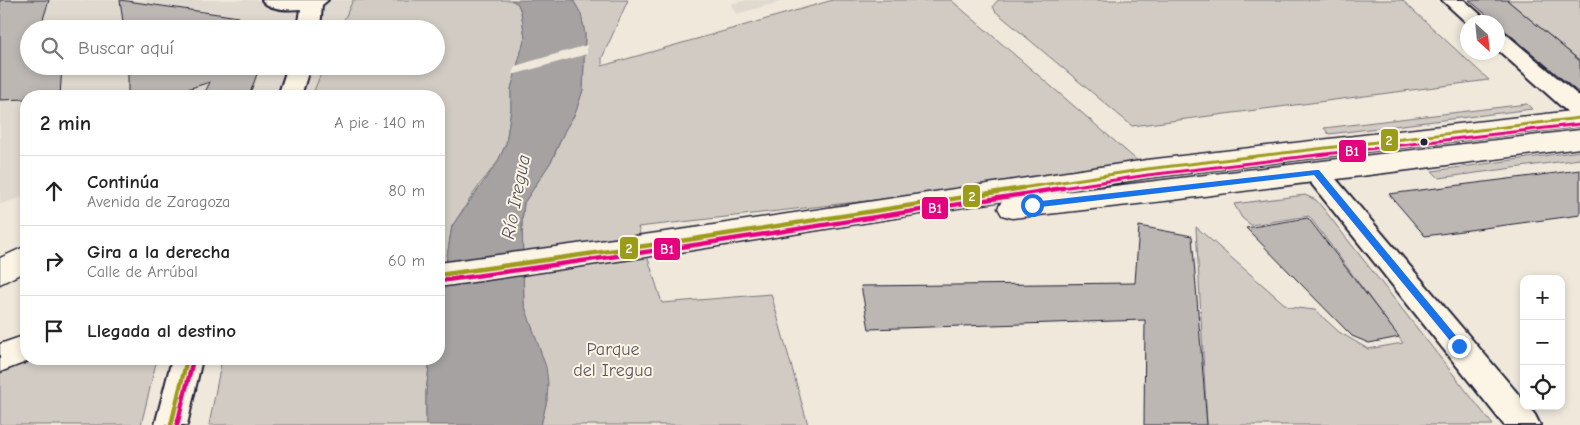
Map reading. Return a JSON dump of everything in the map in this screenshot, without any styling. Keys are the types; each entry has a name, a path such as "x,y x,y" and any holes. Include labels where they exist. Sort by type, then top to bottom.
{"main road":[{"path":"445,274 687,240 1147,169 1580,118"},
{"path":"687,240 772,237 1580,139"},
{"path":"0,272 20,260"},
{"path":"0,337 20,334"},
{"path":"0,358 20,350"}],"street":[{"path":"272,0 286,4 315,1 311,20"},
{"path":"1452,0 1470,15"},
{"path":"1505,45 1580,110"},
{"path":"292,90 296,75"},
{"path":"1316,172 1524,425"},
{"path":"171,425 186,365"}],"shaded area":[{"path":"0,0 362,0 353,20 20,20 20,75 323,75 315,90 20,90 20,198 0,204"},
{"path":"747,0 787,0 736,14 731,4"}],"green space":[{"path":"353,0 511,0 518,4 525,37 511,89 511,109 506,144 497,163 480,184 452,226 445,269 445,90 314,90 320,75 445,75 445,20 344,20"},
{"name":"Parque del Iregua","path":"573,0 628,0 602,58 602,66 833,0 951,0 1147,169 638,227 662,303 771,294 808,425 541,425 547,400 534,335 524,304 522,222 524,203 552,160 565,130 575,114 583,90 585,34 581,14"},
{"path":"998,0 1402,0 1460,53 1460,60 1467,60 1489,80 1132,126 995,11 993,6"},
{"path":"1507,0 1580,0 1580,59 1578,59"},
{"path":"1527,104 1532,109 1329,134 1324,128"},
{"path":"1580,151 1580,159 1439,178 1432,171"},
{"path":"1305,195 1316,200 1322,207 1493,425 1207,425 1196,227 1288,307 1315,310 1339,332 1368,349 1403,343 1309,216 1251,225 1242,218 1234,204"},
{"path":"20,363 20,365 156,365 141,425 0,425 0,368"},
{"path":"221,365 429,365 426,392 426,425 209,425"}],"water":[{"name":"Río Iregua","path":"511,0 573,0 581,14 585,34 583,90 575,114 565,130 552,160 524,203 522,222 524,304 546,367 548,383 547,400 541,425 426,425 426,392 429,365 445,365 445,269 452,226 497,163 506,144 511,109 511,89 525,37 518,4"}],"pier":[{"path":"587,45 587,54 512,75 515,66"}],"building":[{"path":"0,0 49,0 43,20 20,20 20,75 61,75 60,90 20,90 20,99 0,100"},
{"path":"120,0 239,17 239,20 123,20"},
{"path":"1469,0 1507,0 1580,61 1580,94 1505,30 1505,15 1487,15"},
{"path":"128,75 257,75 251,90 206,90 210,82 184,90 128,90"},
{"path":"1580,170 1580,215 1425,236 1389,194"},
{"path":"1308,218 1399,337 1369,343 1352,336 1246,228"},
{"path":"1139,226 1192,236 1207,425 1144,425 1145,320 869,329 861,286 1135,283"}],"transit line":[{"name":"2","path":"445,274 687,240 1147,169 1580,118"},
{"name":"B1","path":"445,280 688,246 1148,175 1580,124"},
{"name":"2","path":"171,425 186,365"},
{"name":"B1","path":"177,425 192,365"}],"route":[{"path":"1032,205 1316,172 1459,346"}]}
